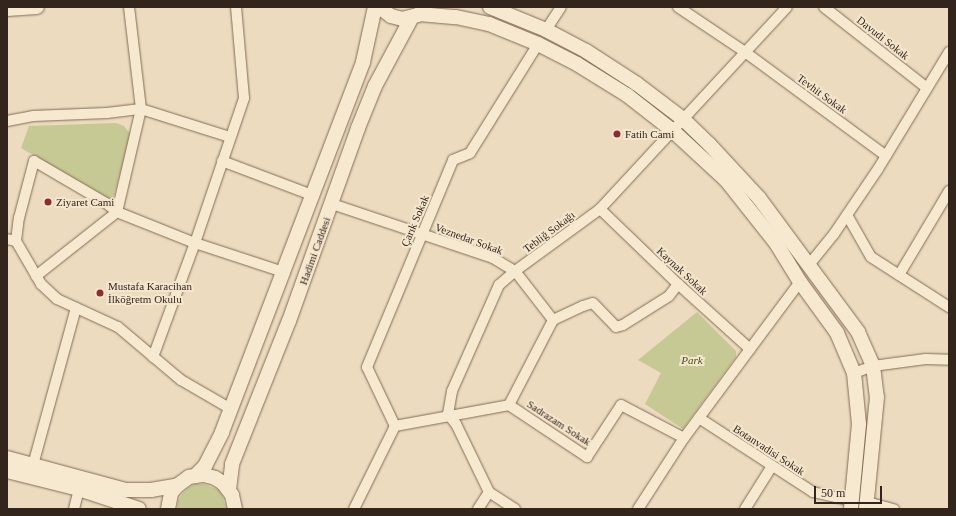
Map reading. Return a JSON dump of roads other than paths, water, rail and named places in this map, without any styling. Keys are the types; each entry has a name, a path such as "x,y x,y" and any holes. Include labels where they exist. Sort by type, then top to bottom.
{"main road":[{"path":"7,9 37,7"},
{"name":"Hadimi Caddesi","path":"196,475 205,466 222,432 231,409 362,62 372,27 375,7"},
{"path":"379,7 391,16 402,19 419,13 489,24 538,44 577,64 627,95 672,131 726,180 776,244 800,282 837,333 854,373 859,424 852,505"},
{"path":"490,7 546,30 586,51 637,84 683,119 709,144 759,198 858,332 873,366 877,397 866,505"},
{"name":"Hadimi Caddesi","path":"234,502 232,464 289,321 375,86 419,13"},
{"path":"7,458 126,490 151,490 178,485"},
{"path":"7,470 79,490 139,509"},
{"path":"168,509 172,493 178,485 183,480 196,475 215,478 234,502"}],"street":[{"path":"36,276 117,212 141,109 129,7"},
{"path":"153,357 195,243 244,98 236,7"},
{"path":"546,30 561,7"},
{"name":"Tevhit Sokak","path":"678,7 744,52 886,156"},
{"name":"Tebliğ Sokağı","path":"448,414 452,390 500,285 515,271 542,253 600,209 786,7"},
{"name":"Davudi Sokak","path":"824,7 928,88"},
{"name":"Çarık Sokak","path":"395,426 367,368 453,160 470,154 538,44"},
{"path":"808,266 847,215 886,156 928,88 945,66 949,52"},
{"path":"7,121 33,116 107,113 141,109 230,137"},
{"path":"231,409 181,380 118,327 57,299 41,284 12,240 34,161 106,203 117,212 195,243 283,272"},
{"path":"222,161 312,195"},
{"path":"899,275 949,191"},
{"name":"Veznedar Sokak","path":"332,204 492,258 515,271 553,320"},
{"name":"Kaynak Sokak","path":"600,209 678,284 750,349"},
{"path":"847,215 871,257 949,307"},
{"path":"638,509 684,438 800,282"},
{"path":"354,509 395,426 448,414 509,404 553,320 593,303 616,327 623,325 669,296 678,284"},
{"path":"33,465 76,308"},
{"path":"854,373 873,366 926,359 949,360"},
{"name":"Sadrazam Sokak","path":"509,404 587,457 621,405 684,438"},
{"path":"448,414 456,424 489,492 515,509"},
{"name":"Botanvadisi Sokak","path":"699,418 813,492 852,505"},
{"path":"745,509 772,466"},
{"path":"74,509 79,490"},
{"path":"478,509 489,492"},
{"path":"866,505 894,509"}],"place":[{"name":"Fatih Cami","path":"617,134"},
{"name":"Ziyaret Cami","path":"48,202"},
{"name":"Mustafa Karacihan İlköğretm Okulu","path":"100,293"}],"park label":[{"name":"Park","path":"692,360"}]}
